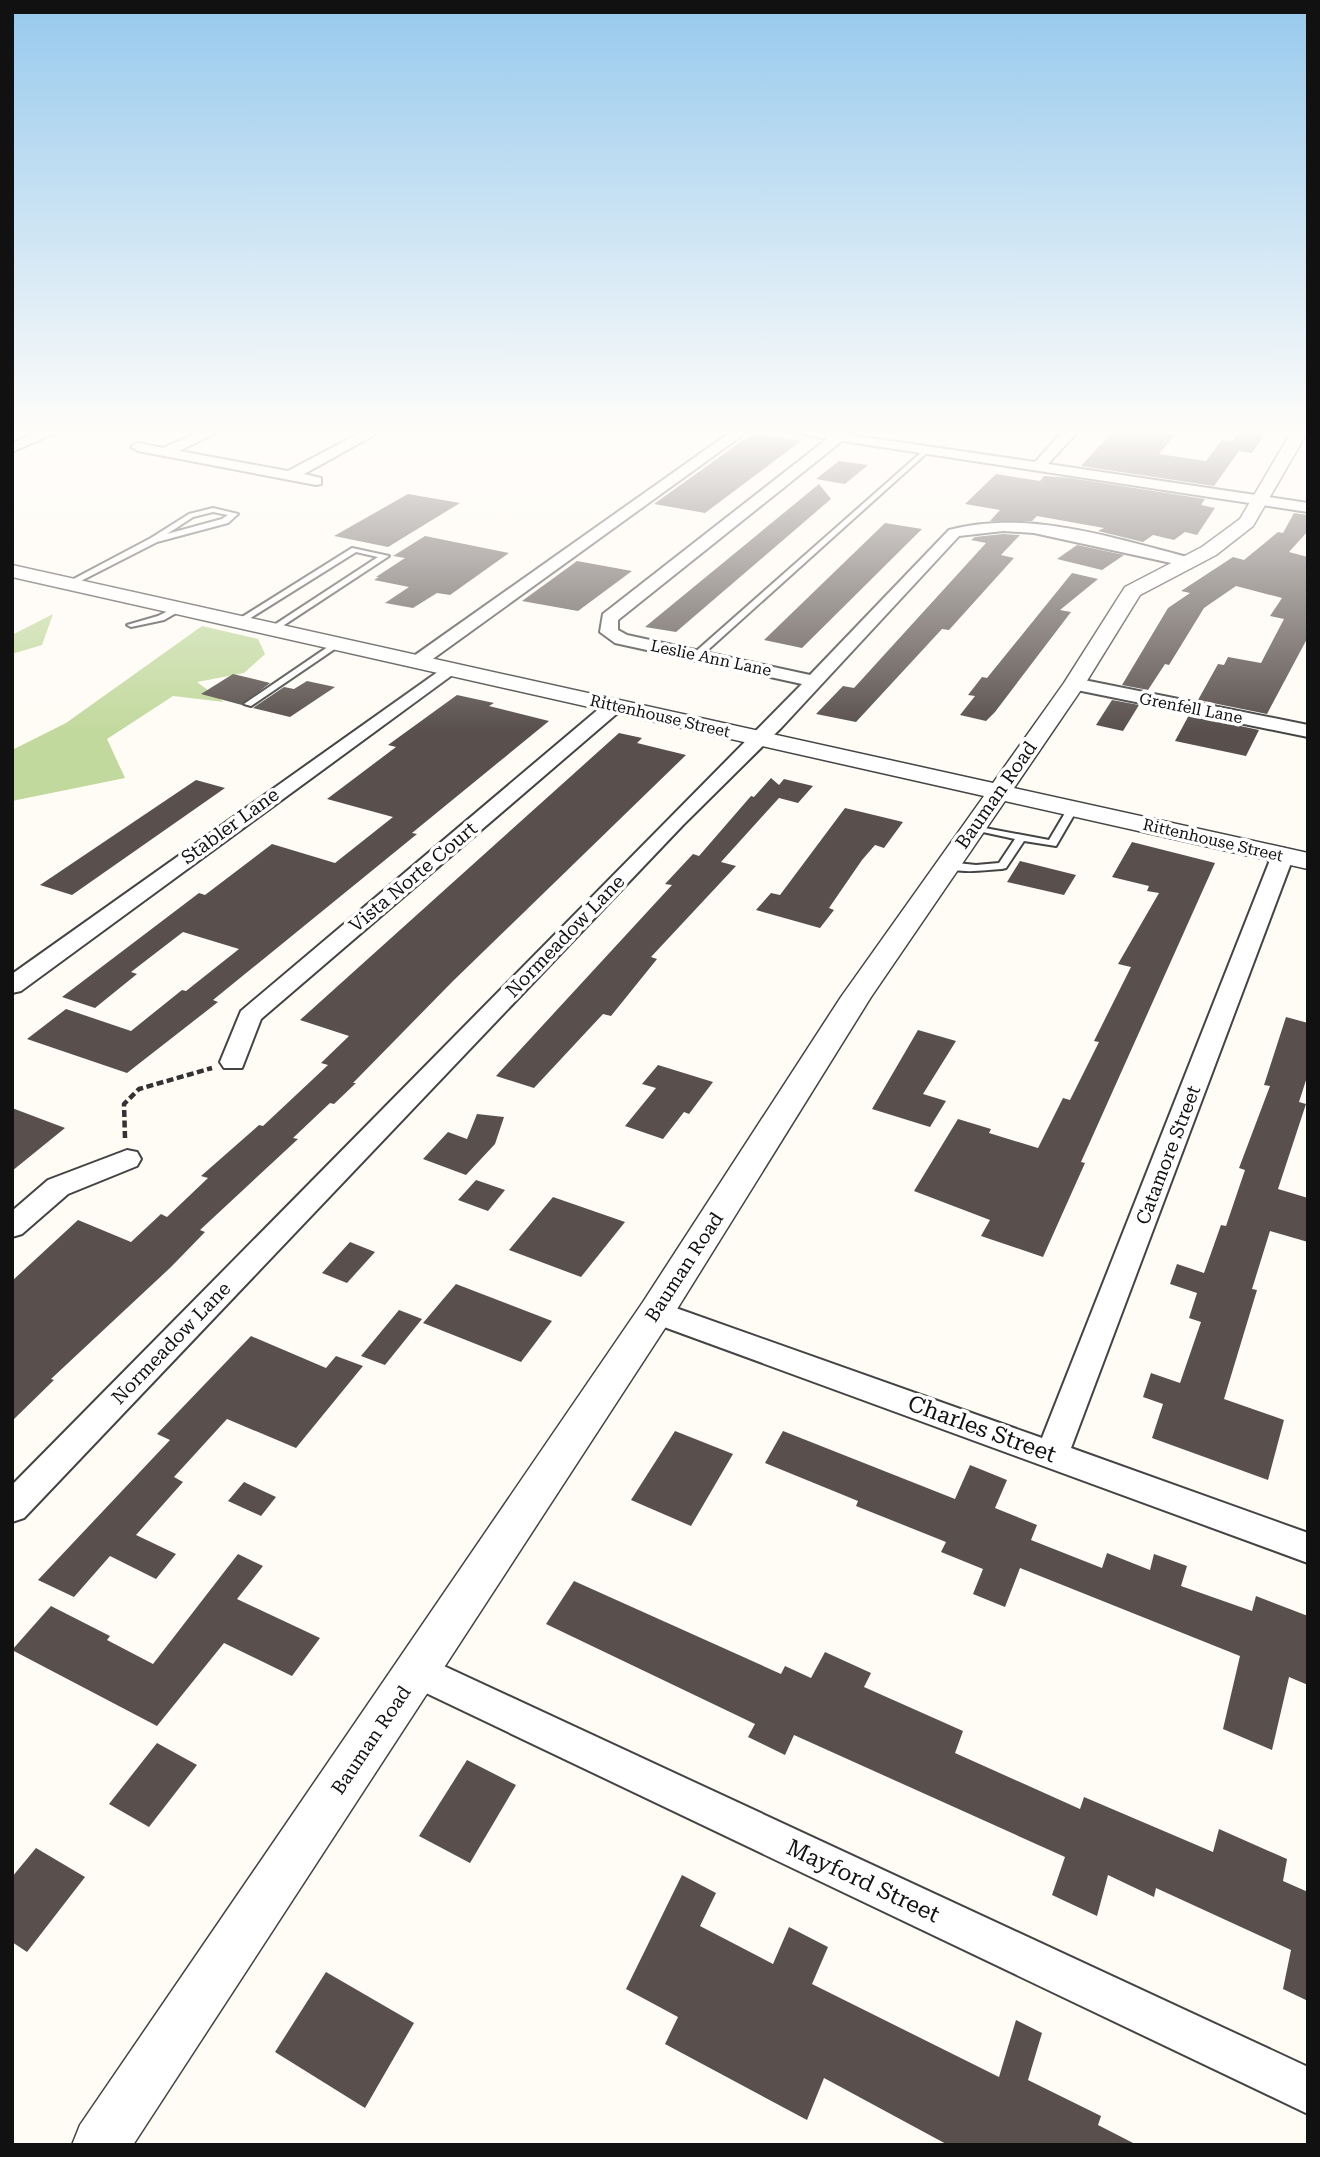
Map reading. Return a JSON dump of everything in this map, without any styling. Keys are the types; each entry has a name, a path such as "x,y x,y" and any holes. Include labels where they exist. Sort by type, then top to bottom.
{"street":[{"path":"416,662 602,530"},
{"name":"Leslie Ann Lane","path":"721,530 609,618 609,632 621,639 814,681"},
{"name":"Normeadow Lane","path":"12,1508 814,681 954,533 961,530"},
{"name":"Normeadow Lane","path":"1032,530 1100,541 1185,561"},
{"name":"Bauman Road","path":"100,2145 656,1312 848,1009 1074,684 1132,591 1230,537 1238,530"},
{"name":"Rittenhouse Street","path":"13,572 1295,858"},
{"name":"Stabler Lane","path":"12,986 449,669"},
{"name":"Grenfell Lane","path":"1074,684 1308,731"},
{"name":"Vista Norte Court","path":"233,1062 250,1016 614,706"},
{"name":"Catamore Street","path":"1052,1454 1295,858"},
{"path":"12,1227 58,1187 127,1159"},
{"name":"Charles Street","path":"656,1312 1308,1548"},
{"name":"Mayford Street","path":"418,1671 1308,2091"}],"lane":[{"path":"68,584 171,530"},
{"path":"154,540 193,530"},
{"path":"697,656 838,530"},
{"path":"238,622 355,550 385,556 272,629"},
{"path":"131,625 161,618 179,608"},
{"path":"248,704 338,644"},
{"path":"973,827 1052,844 1073,808"},
{"path":"947,865 976,868 1002,866 1021,838"}],"path":[{"path":"127,1159 124,1104 139,1089 233,1062"}],"green space":[{"path":"53,614 42,645 12,654 12,635"},
{"path":"202,626 258,639 265,654 244,673 197,682 224,702 173,696 107,739 125,778 12,801 12,750 66,723"}],"building":[{"path":"345,530 416,530 388,547 334,536"},
{"path":"763,530 795,530 676,632 645,627"},
{"path":"878,530 921,530 802,648 764,640"},
{"path":"1201,530 1197,535 1185,532 1174,540 1153,535 1143,542 1098,531"},
{"path":"1285,530 1308,530 1289,552 1308,557 1308,637 1267,714 1198,700 1218,664 1224,665 1228,657 1261,663 1284,619 1270,616 1282,598 1236,586 1204,608 1169,665 1165,664 1148,690 1122,685 1168,608 1190,593 1181,591 1233,557 1244,560 1278,532 1283,533"},
{"path":"1020,535 1001,555 1014,558 949,630 942,629 856,722 816,714 843,686 854,688 986,543 971,540 975,537"},
{"path":"425,536 509,553 450,595 437,593 413,608 385,603 409,587 374,580 405,558 393,556"},
{"path":"1077,545 1124,555 1102,570 1057,559"},
{"path":"577,561 632,571 578,611 522,601"},
{"path":"1072,573 1098,579 1060,610 1071,612 986,721 960,715 975,696 968,695 982,677 987,678"},
{"path":"233,674 270,683 242,705 201,694"},
{"path":"307,681 335,687 290,717 253,708 284,687 294,689"},
{"path":"457,695 494,703 489,706 549,721 412,833 417,834 213,1000 218,1002 127,1073 27,1039 66,1009 131,1031 239,949 183,932 131,972 137,974 95,1008 62,997 199,893 205,895 272,844 335,863 393,817 327,799 396,747 388,745"},
{"path":"1112,700 1139,705 1123,731 1096,725"},
{"path":"1189,715 1259,730 1246,756 1175,741"},
{"path":"619,733 642,738 637,743 686,755 453,981 353,1083 356,1083 293,1138 298,1139 200,1230 205,1232 51,1379 54,1380 12,1421 12,1281 78,1220 131,1242 161,1214 167,1217 208,1178 201,1176 259,1125 263,1126 328,1065 321,1063 349,1036 300,1020"},
{"path":"771,778 779,785 784,779 813,786 798,803 779,798 721,862 736,866 651,957 657,959 611,1016 603,1014 534,1088 496,1076 672,885 665,884 693,854 699,856 751,796 754,797"},
{"path":"196,780 225,788 72,895 40,885"},
{"path":"845,808 903,822 884,848 875,845 862,860 829,908 834,910 820,928 756,910 771,893 780,895"},
{"path":"1132,842 1215,863 1081,1162 1085,1163 1043,1257 981,1236 990,1220 914,1191 958,1119 991,1129 989,1133 1038,1148 1063,1098 1070,1100 1099,1042 1094,1041 1131,967 1118,964 1159,893 1147,891 1149,886 1112,877"},
{"path":"1020,861 1076,875 1064,895 1007,882"},
{"path":"1286,1017 1308,1023 1308,1074 1299,1102 1306,1104 1278,1189 1308,1198 1308,1242 1270,1231 1252,1289 1257,1290 1224,1399 1284,1420 1268,1480 1152,1438 1163,1404 1143,1397 1151,1373 1180,1383 1201,1322 1189,1318 1197,1293 1170,1284 1177,1264 1204,1273 1221,1225 1226,1226 1245,1170 1239,1168 1270,1086 1264,1085"},
{"path":"918,1030 956,1041 923,1094 946,1101 930,1127 872,1109"},
{"path":"658,1065 713,1082 689,1114 684,1112 663,1139 625,1126 656,1088 642,1084"},
{"path":"12,1108 65,1128 12,1171"},
{"path":"477,1114 504,1117 495,1144 466,1175 423,1159 448,1132 467,1139"},
{"path":"476,1180 505,1190 488,1211 458,1200"},
{"path":"553,1197 625,1222 581,1277 509,1250"},
{"path":"350,1242 375,1252 347,1283 322,1273"},
{"path":"456,1284 552,1321 521,1362 423,1323"},
{"path":"399,1310 422,1319 385,1365 361,1356"},
{"path":"251,1336 326,1368 336,1356 363,1366 296,1448 227,1419 174,1477 183,1482 136,1535 176,1554 156,1579 110,1556 74,1597 38,1580 170,1440 157,1434"},
{"path":"675,1431 733,1454 691,1526 631,1500"},
{"path":"783,1431 955,1499 970,1465 1007,1480 995,1508 1037,1525 1031,1540 1102,1568 1107,1553 1150,1570 1154,1554 1187,1566 1181,1586 1252,1611 1256,1596 1308,1616 1308,1685 1289,1677 1272,1750 1223,1729 1240,1656 1020,1568 1005,1607 973,1594 983,1569 941,1552 946,1542 856,1506 858,1501 765,1463"},
{"path":"244,1482 276,1497 261,1516 228,1501"},
{"path":"238,1554 263,1566 237,1599 320,1638 292,1676 224,1643 157,1726 12,1650 51,1606 110,1636 107,1640 153,1664"},
{"path":"574,1581 781,1674 785,1666 811,1678 825,1652 871,1673 864,1687 963,1731 955,1753 1080,1809 1084,1797 1213,1852 1219,1829 1287,1859 1283,1881 1308,1892 1308,2001 1283,1989 1291,1950 1156,1888 1154,1897 1108,1875 1097,1916 1052,1895 1065,1857 794,1735 785,1755 748,1737 755,1724 546,1624"},
{"path":"157,1743 197,1765 149,1827 109,1804"},
{"path":"467,1760 516,1785 470,1863 419,1836"},
{"path":"36,1848 85,1877 27,1952 12,1942 12,1877"},
{"path":"682,1875 716,1893 700,1926 773,1964 789,1927 828,1947 812,1984 999,2077 1016,2020 1042,2033 1028,2080 1101,2116 1098,2125 1137,2145 948,2145 824,2078 807,2120 665,2044 678,2017 626,1989"},
{"path":"326,1972 414,2023 365,2108 275,2052"}]}
